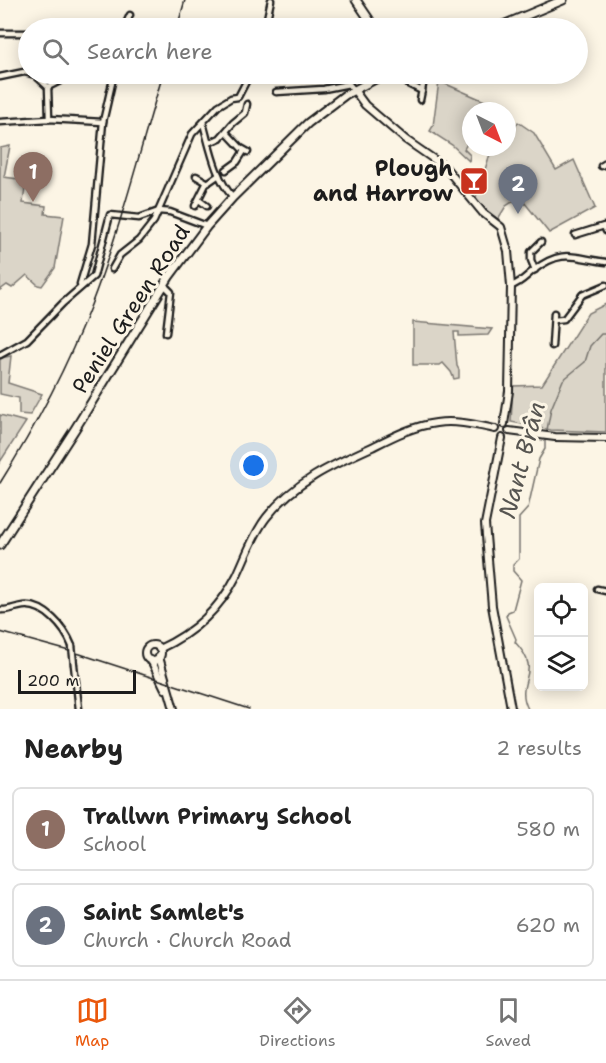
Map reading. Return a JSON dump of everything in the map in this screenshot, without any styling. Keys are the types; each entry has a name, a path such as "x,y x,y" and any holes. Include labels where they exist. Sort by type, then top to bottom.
{"main road":[{"path":"356,0 368,18"},
{"path":"520,18 563,0"},
{"name":"Peniel Green Road","path":"0,545 164,285 207,226 308,123 335,101 364,84"},
{"path":"354,90 365,105 406,140 445,167 483,213 501,227 508,251 511,286 510,391 504,424"},
{"path":"159,649 202,624 222,600 266,518 289,493 309,478 415,427 454,422 495,429"},
{"path":"495,429 498,425 504,424"},
{"path":"504,424 509,431"},
{"path":"495,429 496,434 502,438"},
{"path":"502,438 507,436 509,431"},
{"path":"509,431 555,437 606,438"},
{"path":"502,438 485,524 492,606 512,709"},
{"path":"159,649 153,645 147,648 145,655 151,660 173,709"},
{"path":"159,649 159,657 173,709"},
{"path":"151,660 159,657"}],"street":[{"path":"267,18 271,0"},
{"path":"0,33 18,33"},
{"path":"0,77 18,73"},
{"path":"45,84 48,87 49,119"},
{"path":"48,87 54,84"},
{"path":"81,287 92,244 103,122 112,84"},
{"path":"112,269 120,255 139,240 159,212 187,143 218,106 231,98 238,97 245,84"},
{"path":"276,92 349,84 354,90"},
{"path":"408,84 422,91"},
{"path":"420,100 423,85"},
{"path":"209,143 226,132 244,114 247,104"},
{"path":"244,114 248,120"},
{"path":"0,122 49,119 103,122"},
{"path":"203,123 219,175 233,197"},
{"path":"226,132 246,151 226,170"},
{"path":"233,165 238,171"},
{"path":"195,206 208,183 219,175"},
{"path":"196,176 208,183"},
{"path":"199,200 207,206"},
{"path":"0,355 27,340 94,276 111,214 139,218 159,212 170,212 207,226"},
{"path":"579,236 604,226 606,231"},
{"path":"535,270 531,252 541,242"},
{"path":"92,244 101,245"},
{"path":"511,286 518,284 551,260 567,255 606,262"},
{"path":"164,285 171,292 166,333"},
{"path":"554,320 561,320 566,316 582,295 606,285"},
{"path":"552,346 554,313"},
{"path":"597,589 606,591"},
{"path":"0,610 25,606 41,610 59,626 72,646 79,709"}],"shaded area":[{"path":"439,84 446,84 487,102 462,102 462,154 430,131 433,126"},
{"path":"518,122 534,133 556,170 574,160 595,208 549,233 520,197 506,206 498,219 479,205 476,197 489,156 516,156 516,125"},
{"path":"10,146 4,177 26,180 23,203 46,206 45,214 64,216 55,268 42,286 27,275 12,288 7,285 0,290 0,148"},
{"path":"606,304 606,432 551,430 511,422 513,386 542,385 588,313"},
{"path":"413,322 492,329 488,335 459,336 459,332 454,332 459,378 454,379 443,363 413,365"},
{"path":"11,356 8,383 42,394 30,415 19,414 19,398 0,394 0,358"},
{"path":"0,415 26,422 0,462"}],"waterway":[{"name":"Nant Brân","path":"546,435 551,409 563,380 585,362 590,346 601,334 606,334"},
{"name":"Nant Brân","path":"528,709 524,699 528,662 515,642 516,639 506,616 513,610 521,580 513,571 513,565 519,559 519,518 528,508 539,459 545,449 545,439"}],"railway":[{"path":"180,18 185,0"},
{"path":"0,483 50,396 91,305 120,219 160,84"},
{"path":"0,632 80,654 249,709"}],"place":[{"name":"Plough and Harrow","path":"474,181"},
{"name":"Trallwn Primary School","path":"33,202"},
{"name":"Saint Samlet's","path":"518,214"}]}
